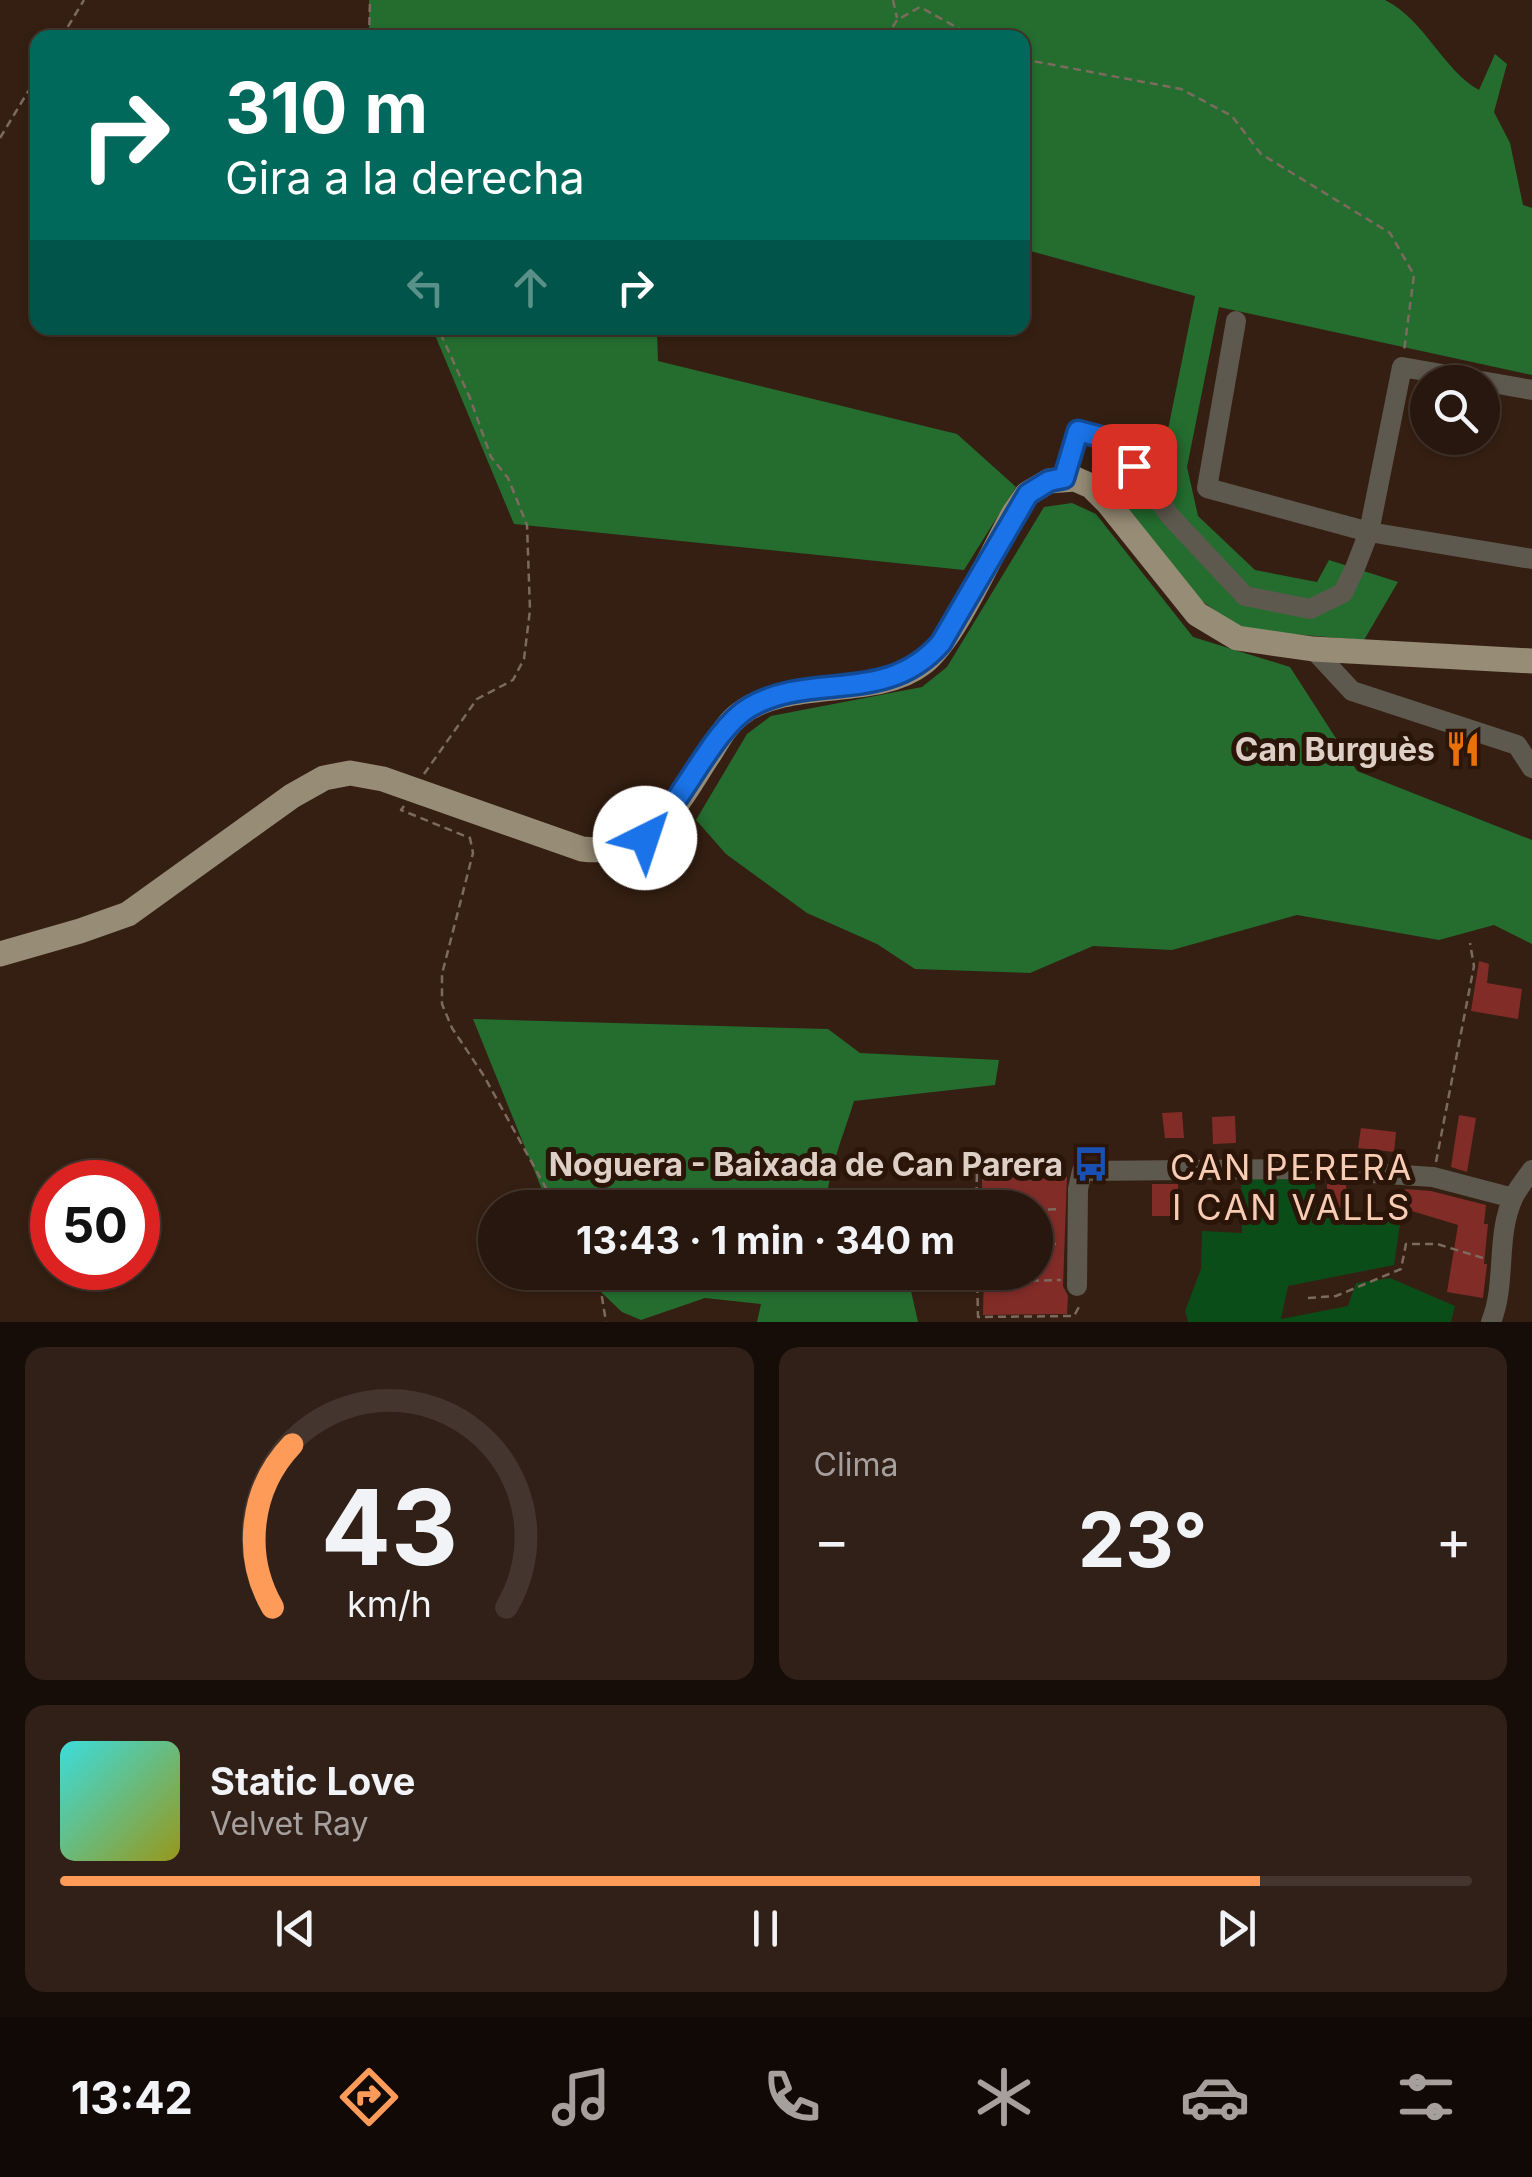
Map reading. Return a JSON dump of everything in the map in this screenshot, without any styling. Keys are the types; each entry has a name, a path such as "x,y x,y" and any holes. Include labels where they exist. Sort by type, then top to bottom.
{"main road":[{"path":"0,954 128,914 292,796 324,778 366,775 582,849 602,851 632,845 660,824 727,726 750,707 792,694 892,677 925,662 941,643 1028,494 1049,481 1064,478 1091,486 1180,596 1206,621 1237,638 1313,649 1532,660"}],"street":[{"path":"1236,321 1206,488 1368,532 1532,560"},
{"path":"1064,478 1078,431 1116,441 1170,516 1245,596 1310,609 1343,593 1368,532 1402,367 1532,390"},
{"path":"1313,649 1352,691 1517,745 1532,768"},
{"path":"1078,1283 1078,1189 1082,1171 1310,1169 1433,1177 1513,1198"},
{"path":"1491,1322 1499,1303 1513,1198 1532,1170"}],"path":[{"path":"66,30 84,0"},
{"path":"368,30 370,0"},
{"path":"893,0 897,20"},
{"path":"891,30 897,20 920,7 962,30"},
{"path":"1030,61 1181,89 1232,116 1260,154 1390,233 1414,275 1402,367"},
{"path":"0,138 30,88"},
{"path":"441,335 491,457 508,478 527,526 530,610 524,660 513,680 477,699 401,810 470,838 473,853 442,974 442,1004 452,1028 484,1076 547,1190"},
{"path":"1433,1177 1474,966 1470,943"},
{"path":"976,1190 977,1172 1082,1171"},
{"path":"1053,1210 1078,1209"},
{"path":"1053,1244 1078,1244"},
{"path":"1308,1298 1336,1296 1401,1269 1406,1244 1437,1244 1502,1261"},
{"path":"1053,1283 1078,1283"},
{"path":"601,1290 606,1322"},
{"path":"977,1290 978,1317 1074,1316"}],"green space":[{"path":"369,0 1385,0 1411,19 1455,70 1479,90 1495,54 1507,64 1494,112 1510,143 1523,205 1532,208 1532,375 1219,307 1187,467 1198,516 1255,570 1317,582 1329,560 1398,582 1364,640 1242,630 1195,596 1104,480 1093,457 1158,479 1195,296 1030,251 1030,30 369,30"},
{"path":"435,335 657,335 658,361 957,434 1016,487 964,570 514,524"},
{"path":"1072,503 1096,514 1193,637 1290,667 1357,771 1532,840 1532,944 1494,925 1439,940 1297,915 1172,950 1093,946 1030,973 915,969 877,944 807,913 726,854 696,820 747,734 771,716 922,687 947,667 1044,507"},
{"path":"473,1019 828,1029 860,1053 999,1060 995,1085 854,1101 828,1190 542,1190"},
{"path":"1315,1178 1316,1219 1402,1211 1394,1265 1288,1286 1281,1319 1348,1306 1356,1283 1390,1278 1455,1306 1451,1322 1188,1322 1185,1311 1201,1269 1202,1231 1242,1233 1241,1179"},
{"path":"599,1290 911,1290 918,1322 757,1322 761,1304 705,1298 641,1320 622,1312"}],"building":[{"path":"1479,961 1489,964 1487,983 1522,989 1518,1019 1471,1011"},
{"path":"1182,1112 1184,1138 1165,1138 1162,1113"},
{"path":"1459,1115 1476,1118 1467,1172 1451,1167"},
{"path":"1235,1116 1236,1143 1213,1144 1212,1117"},
{"path":"1361,1128 1396,1132 1394,1152 1358,1148"},
{"path":"1067,1177 1063,1286 1068,1296 1067,1314 983,1315 984,1290 1053,1290 1053,1190 982,1190 982,1178"},
{"path":"1152,1184 1178,1184 1177,1216 1152,1216"},
{"path":"1327,1184 1346,1185 1347,1208 1327,1207"},
{"path":"1405,1189 1431,1191 1486,1205 1483,1298 1447,1292 1458,1225 1402,1208"}],"place":[{"name":"Can Burguès","path":"1463,749"},
{"name":"Noguera - Baixada de Can Parera","path":"1091,1164"}],"district":[{"name":"CAN PERERA I CAN VALLS","path":"1292,1187"}],"route":[{"path":"645,838 673,807 727,726 750,707 792,694 892,677 925,662 941,643 1028,494 1049,481 1064,478 1078,431 1116,441 1134,466"}]}
